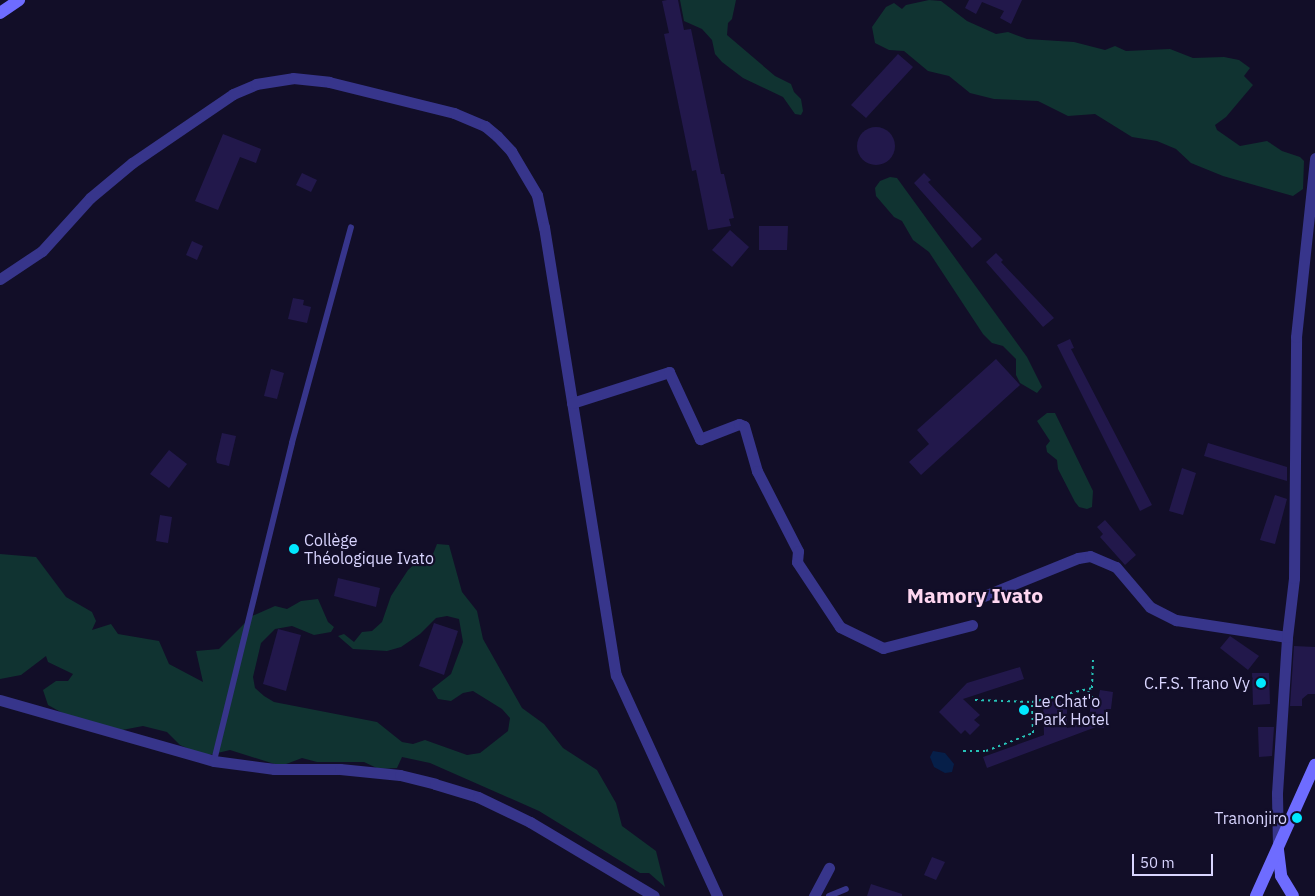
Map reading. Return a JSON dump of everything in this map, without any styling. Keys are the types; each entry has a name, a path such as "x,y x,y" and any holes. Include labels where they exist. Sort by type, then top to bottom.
{"main road":[{"path":"0,13 19,0"},
{"path":"1256,896 1315,765"},
{"path":"1278,848 1281,876 1293,896"}],"street":[{"path":"0,279 42,251 90,198 132,163 233,94 256,84 293,78 329,82 454,113 485,126 511,150 537,195 616,675 717,896"},
{"path":"1278,848 1277,793 1284,632 1294,578 1296,337 1315,158"},
{"path":"572,403 669,372 700,439 739,424 744,426 756,471 798,551 797,562 840,627 883,648 972,625"},
{"path":"979,598 1078,558 1090,556 1116,567 1150,606 1176,620 1284,632"},
{"path":"0,700 214,761 274,769 340,769 382,773 435,784 478,797 530,822 654,896"},
{"path":"814,896 829,868"}],"lane":[{"path":"214,761 292,443 351,228"},
{"path":"829,896 846,889"}],"path":[{"path":"975,700 1032,702 1088,690 1092,688 1093,660"},
{"path":"1088,690 1094,701"},
{"path":"963,751 986,751 1033,733 1036,727 1032,702"}],"green space":[{"path":"680,0 736,0 732,19 728,23 727,35 775,76 791,84 794,92 801,99 803,111 801,115 795,114 783,97 743,78 722,62 715,54 712,40 702,29 684,21"},
{"path":"929,0 941,1 967,21 996,34 1008,32 1027,39 1074,42 1105,50 1115,46 1126,51 1170,49 1193,58 1224,57 1239,60 1250,68 1244,76 1253,85 1226,117 1215,125 1217,130 1240,146 1267,141 1282,151 1300,157 1304,161 1303,189 1293,196 1223,176 1191,163 1176,149 1157,141 1132,137 1095,114 1068,116 1038,101 994,99 970,93 949,76 928,71 904,51 889,50 875,43 872,27 886,7 894,3 902,9 906,5"},
{"path":"890,177 897,178 1027,357 1042,387 1037,393 1020,383 1016,375 1016,359 1003,346 992,343 983,334 929,252 913,240 902,221 894,217 876,196 875,188 880,181"},
{"path":"1047,413 1055,413 1093,491 1092,507 1087,509 1079,507 1058,469 1057,460 1047,452 1046,446 1050,441 1037,421"},
{"path":"437,544 449,545 462,592 477,611 483,639 522,708 544,724 563,748 597,770 616,803 622,826 656,851 665,887 649,873 640,873 539,811 430,763 402,757 397,768 379,769 364,762 317,762 302,758 281,766 230,750 205,756 180,745 167,732 143,726 122,730 77,721 48,705 43,690 56,681 68,681 73,674 48,662 46,656 21,675 0,679 0,554 36,557 66,597 92,612 96,621 92,630 111,624 118,634 159,641 169,664 203,682 196,651 219,649 252,616 275,606 287,609 301,601 318,599 328,622 334,627 331,632 314,635 292,626 275,629 261,643 253,677 255,688 274,702 377,722 402,742 413,744 425,740 467,755 480,753 508,731 510,718 502,709 473,691 463,693 451,701 438,699 432,689 451,674 463,642 459,619 447,616 436,618 420,634 401,647 387,651 353,649 338,636 344,634 354,642 362,632 372,631 382,622 391,596 408,570 421,558 433,554"}],"water":[{"path":"933,751 945,753 954,764 952,772 945,773 934,767 930,757"}],"building":[{"path":"678,0 684,30 691,29 721,174 724,174 734,218 729,219 731,226 708,230 696,170 692,171 664,34 669,33 662,1"},
{"path":"969,0 1022,0 1011,24 1000,18 1004,11 982,2 976,14 965,8"},
{"path":"898,54 913,67 866,118 851,105"},
{"path":"876,127 889,133 895,146 889,159 876,165 863,159 857,146 863,133"},
{"path":"223,134 261,149 256,163 240,157 218,210 195,201"},
{"path":"302,173 317,180 311,192 296,185"},
{"path":"924,173 931,180 928,182 982,239 972,248 914,183"},
{"path":"759,226 788,226 787,250 759,250"},
{"path":"730,230 749,247 732,267 712,250"},
{"path":"192,241 203,246 197,260 186,255"},
{"path":"996,253 1003,260 1001,262 1054,318 1043,327 986,262"},
{"path":"293,298 304,300 303,305 311,307 307,323 288,319"},
{"path":"1070,339 1074,348 1071,349 1152,505 1140,511 1057,345"},
{"path":"996,359 1020,385 921,475 909,462 929,444 917,430"},
{"path":"271,369 284,373 277,399 264,396"},
{"path":"222,433 236,436 229,466 217,463 216,459"},
{"path":"1208,443 1287,467 1287,481 1204,456"},
{"path":"169,450 187,464 169,488 150,474"},
{"path":"1182,468 1196,473 1183,515 1169,511"},
{"path":"1275,495 1287,499 1275,544 1260,540"},
{"path":"160,515 172,517 168,543 156,541"},
{"path":"1105,520 1136,555 1125,565 1100,537 1103,534 1097,527"},
{"path":"338,578 380,588 376,607 334,596"},
{"path":"434,623 458,631 444,675 419,666"},
{"path":"278,629 301,635 286,691 263,684"},
{"path":"1230,636 1259,656 1248,670 1220,648"},
{"path":"1294,646 1315,647 1315,694 1308,694 1302,699 1302,706 1290,706"},
{"path":"1020,667 1024,679 963,699 980,715 974,720 980,725 970,735 965,730 961,734 939,712 967,683"},
{"name":"C.F.S. Trano Vy","path":"1252,673 1269,673 1270,704 1253,705"},
{"path":"1100,690 1113,692 1111,709 1106,709 1104,728 1096,727 987,768 983,757 1044,735 1043,702 1067,701 1067,728 1089,721 1091,700 1098,701"},
{"path":"1258,727 1274,727 1272,756 1259,757"},
{"path":"932,857 945,862 936,880 924,875"},
{"path":"871,884 902,894 902,896 867,896"}],"place":[{"name":"Collège Théologique Ivato","path":"294,549"},
{"name":"C.F.S. Trano Vy","path":"1261,683"},
{"name":"Le Chat'o Park Hotel","path":"1024,710"},
{"name":"Tranonjiro","path":"1297,818"}],"district":[{"name":"Mamory Ivato","path":"975,595"}]}
